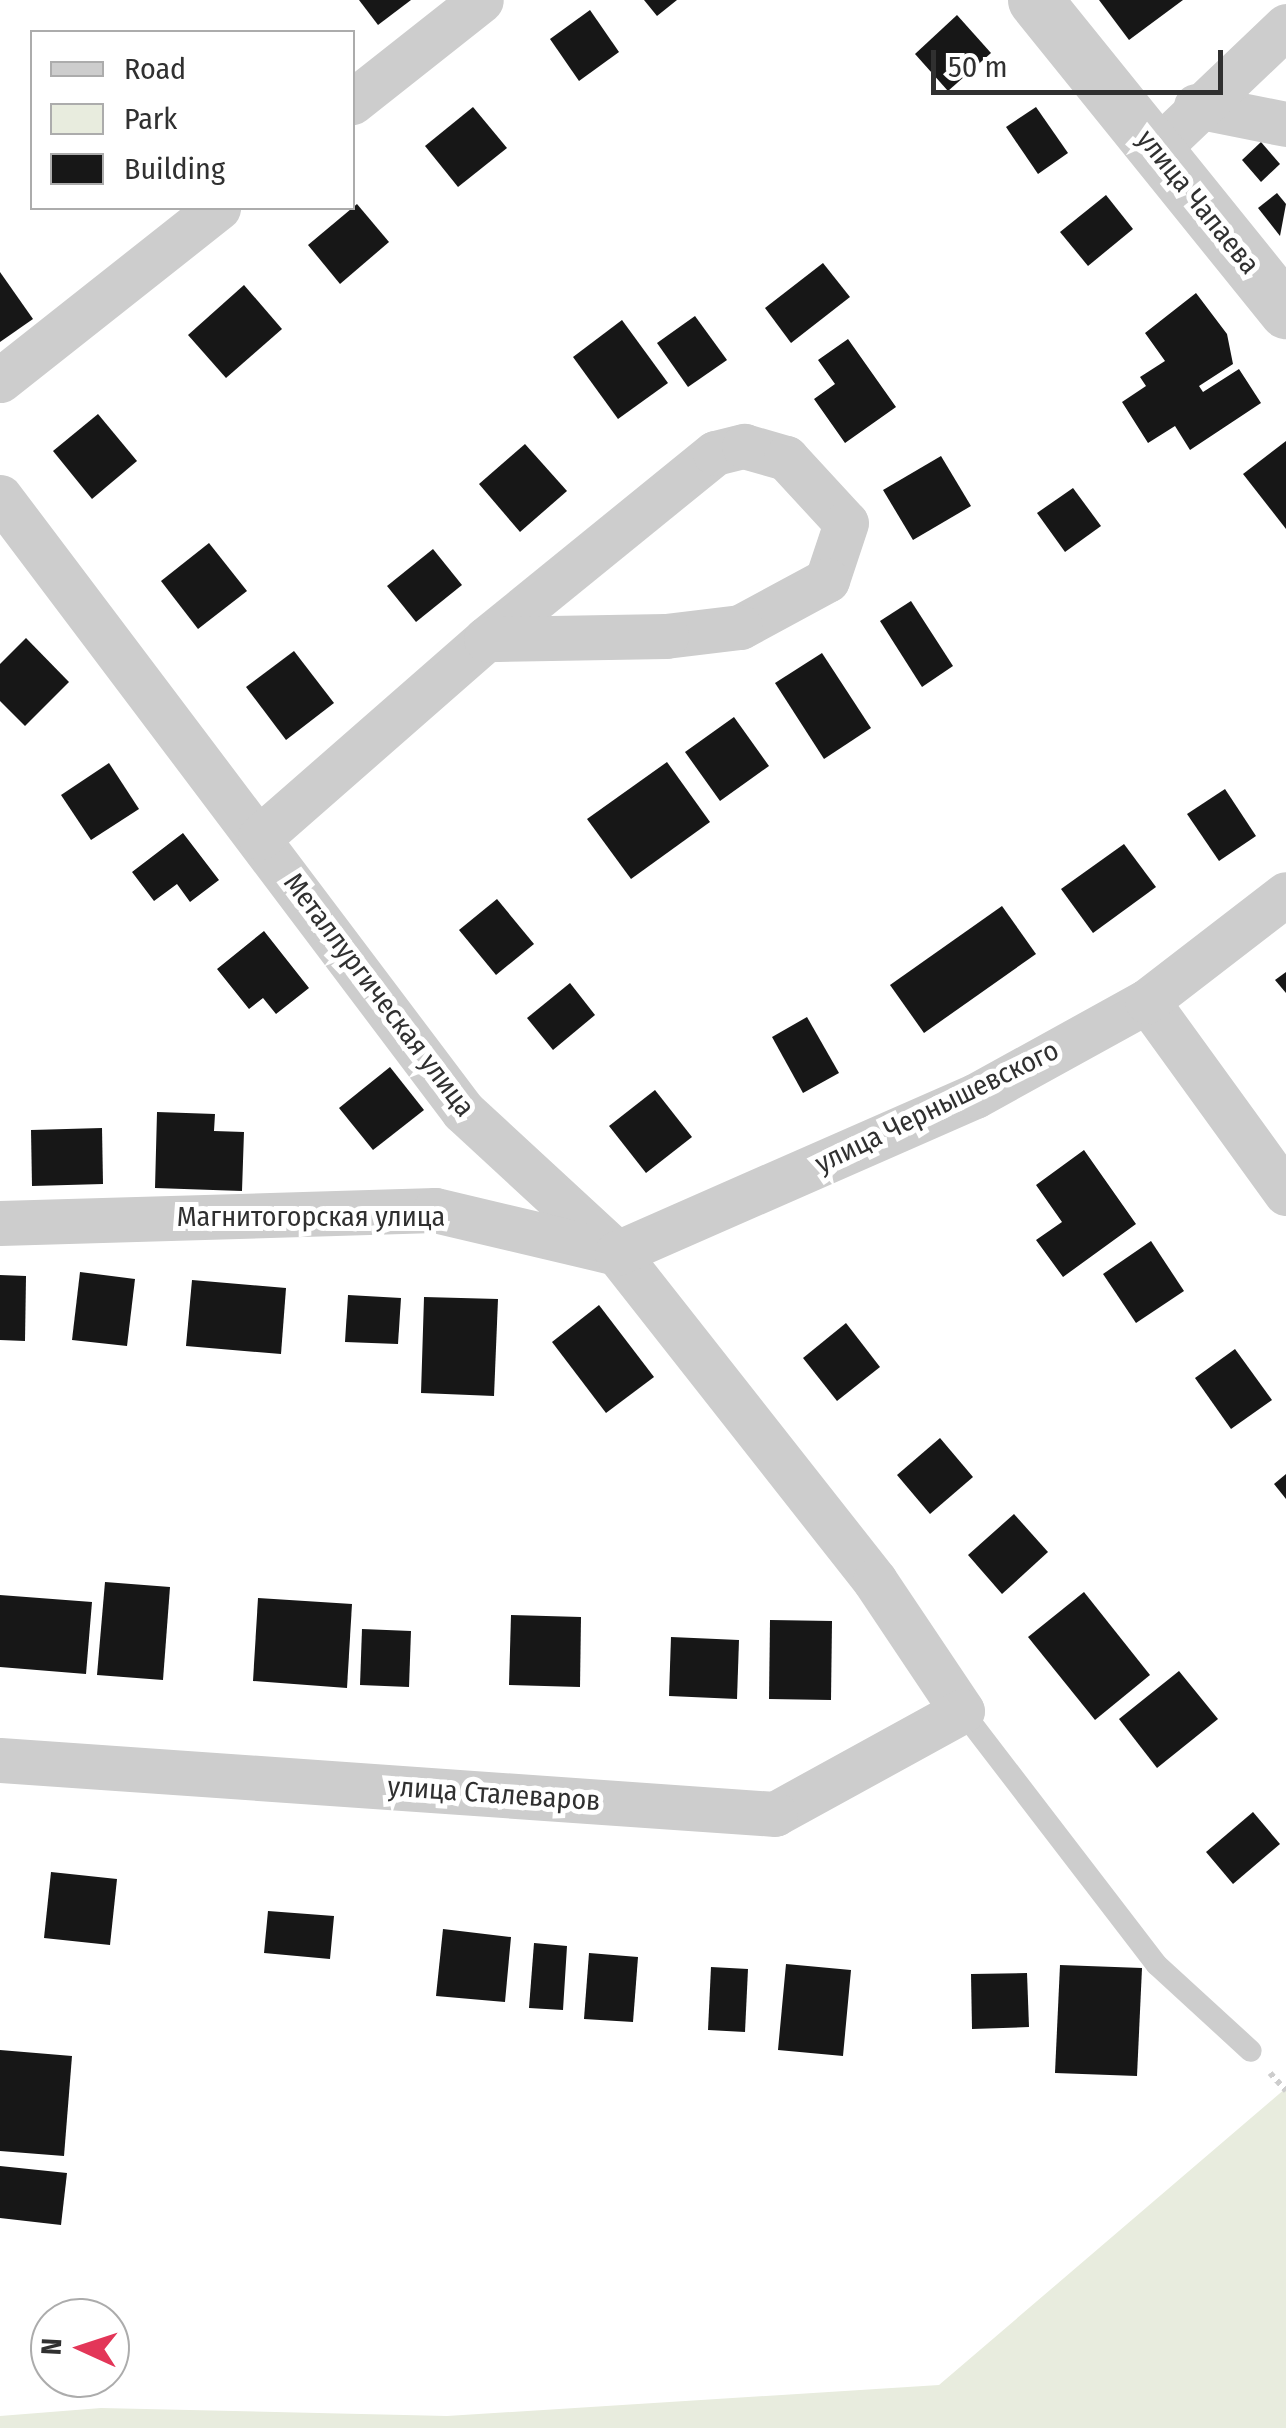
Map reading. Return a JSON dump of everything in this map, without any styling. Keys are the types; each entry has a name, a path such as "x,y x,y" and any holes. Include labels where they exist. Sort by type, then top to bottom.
{"street":[{"path":"355,100 481,0"},
{"name":"улица Чапаева","path":"1035,0 1286,310"},
{"path":"1156,150 1196,106 1286,26"},
{"path":"1196,106 1286,124"},
{"path":"0,380 215,210"},
{"path":"260,837 486,639 715,453 744,446 786,458 846,523 827,580 740,627 486,639"},
{"name":"Металлургическая улица","path":"0,496 463,1111 618,1252 875,1580 962,1711"},
{"name":"улица Чернышевского","path":"618,1252 974,1096 1148,1001 1286,894"},
{"path":"1148,1001 1286,1193"},
{"name":"Магнитогорская улица","path":"0,1223 436,1210 618,1252"},
{"name":"улица Сталеваров","path":"0,1760 775,1814 962,1711"}],"lane":[{"path":"962,1711 1158,1966 1250,2051"}],"green space":[{"path":"1286,2088 1286,2428 0,2428 0,2416 101,2408 447,2416 939,2385"}],"building":[{"path":"359,0 411,0 378,25"},
{"path":"644,0 677,0 657,16"},
{"path":"1099,0 1183,0 1129,40"},
{"path":"590,10 619,52 579,81 550,39"},
{"path":"957,15 991,53 948,91 915,54"},
{"path":"473,107 507,148 458,187 425,146"},
{"path":"1036,107 1068,153 1038,174 1006,127"},
{"path":"1261,142 1280,164 1261,182 1242,160"},
{"path":"1277,193 1286,204 1280,236 1258,208"},
{"path":"1106,195 1133,229 1088,266 1060,232"},
{"path":"355,206 389,242 340,284 308,245 350,210 355,210"},
{"path":"823,263 850,297 791,343 765,308"},
{"path":"0,272 33,319 0,342"},
{"path":"244,285 282,329 226,378 188,335"},
{"path":"1196,293 1227,334 1233,364 1199,386 1203,392 1239,369 1261,403 1190,450 1175,426 1148,443 1122,402 1146,386 1140,377 1165,361 1145,333"},
{"path":"695,316 727,360 688,387 657,343"},
{"path":"622,320 668,383 618,419 573,357"},
{"path":"848,339 896,407 845,443 814,399 835,384 818,360"},
{"path":"98,414 137,461 92,499 53,451"},
{"path":"1286,441 1286,529 1243,474"},
{"path":"525,444 567,491 520,532 479,484"},
{"path":"941,456 971,506 913,540 883,490"},
{"path":"1073,488 1101,526 1065,552 1037,513"},
{"path":"209,543 247,591 198,629 161,581"},
{"path":"433,549 462,585 416,622 387,586"},
{"path":"911,601 953,666 922,687 880,621"},
{"path":"26,638 69,682 25,726 0,701 0,664"},
{"path":"294,651 334,703 286,740 246,687"},
{"path":"822,653 871,728 824,759 775,683"},
{"path":"734,717 769,766 720,801 685,752"},
{"path":"667,762 710,822 631,879 587,819"},
{"path":"109,763 139,809 91,840 61,795"},
{"path":"1225,789 1256,836 1219,861 1187,814"},
{"path":"183,833 219,880 190,902 177,884 154,901 132,872"},
{"path":"1124,844 1156,887 1093,933 1061,889"},
{"path":"497,899 534,944 496,975 459,930"},
{"path":"1002,906 1036,954 924,1033 890,985"},
{"path":"264,931 309,988 276,1014 263,998 249,1009 217,969"},
{"path":"1286,972 1286,993 1275,980"},
{"path":"570,983 595,1015 553,1050 527,1018"},
{"path":"807,1017 839,1073 803,1093 772,1037"},
{"path":"390,1067 424,1110 373,1150 339,1108"},
{"path":"655,1090 692,1137 646,1173 609,1126"},
{"path":"157,1112 215,1114 214,1131 244,1132 242,1191 155,1188"},
{"path":"102,1128 103,1184 32,1186 31,1130"},
{"path":"1084,1150 1136,1224 1063,1277 1036,1240 1062,1222 1036,1185"},
{"path":"1151,1241 1184,1291 1136,1323 1103,1274"},
{"path":"80,1272 135,1279 127,1346 72,1340"},
{"path":"0,1275 26,1276 25,1341 0,1340"},
{"path":"192,1280 286,1288 281,1354 186,1346"},
{"path":"348,1295 401,1298 398,1344 345,1342"},
{"path":"424,1297 498,1299 494,1396 421,1393"},
{"path":"599,1305 654,1377 606,1413 552,1342"},
{"path":"846,1323 880,1367 837,1401 803,1358"},
{"path":"1235,1349 1272,1400 1231,1429 1195,1378"},
{"path":"940,1438 973,1477 930,1514 897,1475"},
{"path":"1286,1474 1286,1499 1274,1484"},
{"path":"1014,1514 1048,1552 1002,1594 968,1555"},
{"path":"105,1582 170,1587 163,1680 97,1675"},
{"path":"1084,1592 1150,1675 1095,1720 1028,1637"},
{"path":"0,1595 92,1602 86,1674 0,1667"},
{"path":"258,1598 352,1604 347,1688 253,1681"},
{"path":"511,1615 581,1617 580,1687 509,1685"},
{"path":"770,1620 832,1621 831,1700 769,1699"},
{"path":"362,1629 411,1631 409,1687 360,1685"},
{"path":"671,1637 739,1640 737,1699 669,1696"},
{"path":"1179,1671 1218,1719 1157,1768 1119,1719"},
{"path":"1253,1812 1280,1844 1233,1884 1206,1852"},
{"path":"51,1872 117,1879 110,1945 44,1938"},
{"path":"268,1911 334,1916 330,1959 264,1953"},
{"path":"443,1929 511,1937 505,2002 436,1996"},
{"path":"534,1943 567,1946 563,2010 529,2008"},
{"path":"589,1953 638,1957 633,2022 584,2019"},
{"path":"786,1964 851,1970 843,2056 778,2050"},
{"path":"1060,1965 1142,1968 1137,2076 1055,2073"},
{"path":"711,1967 748,1969 745,2032 708,2030"},
{"path":"1027,1973 1029,2027 972,2029 971,1974"},
{"path":"0,2050 72,2056 64,2156 0,2151"},
{"path":"0,2166 67,2173 61,2225 0,2218"}]}
